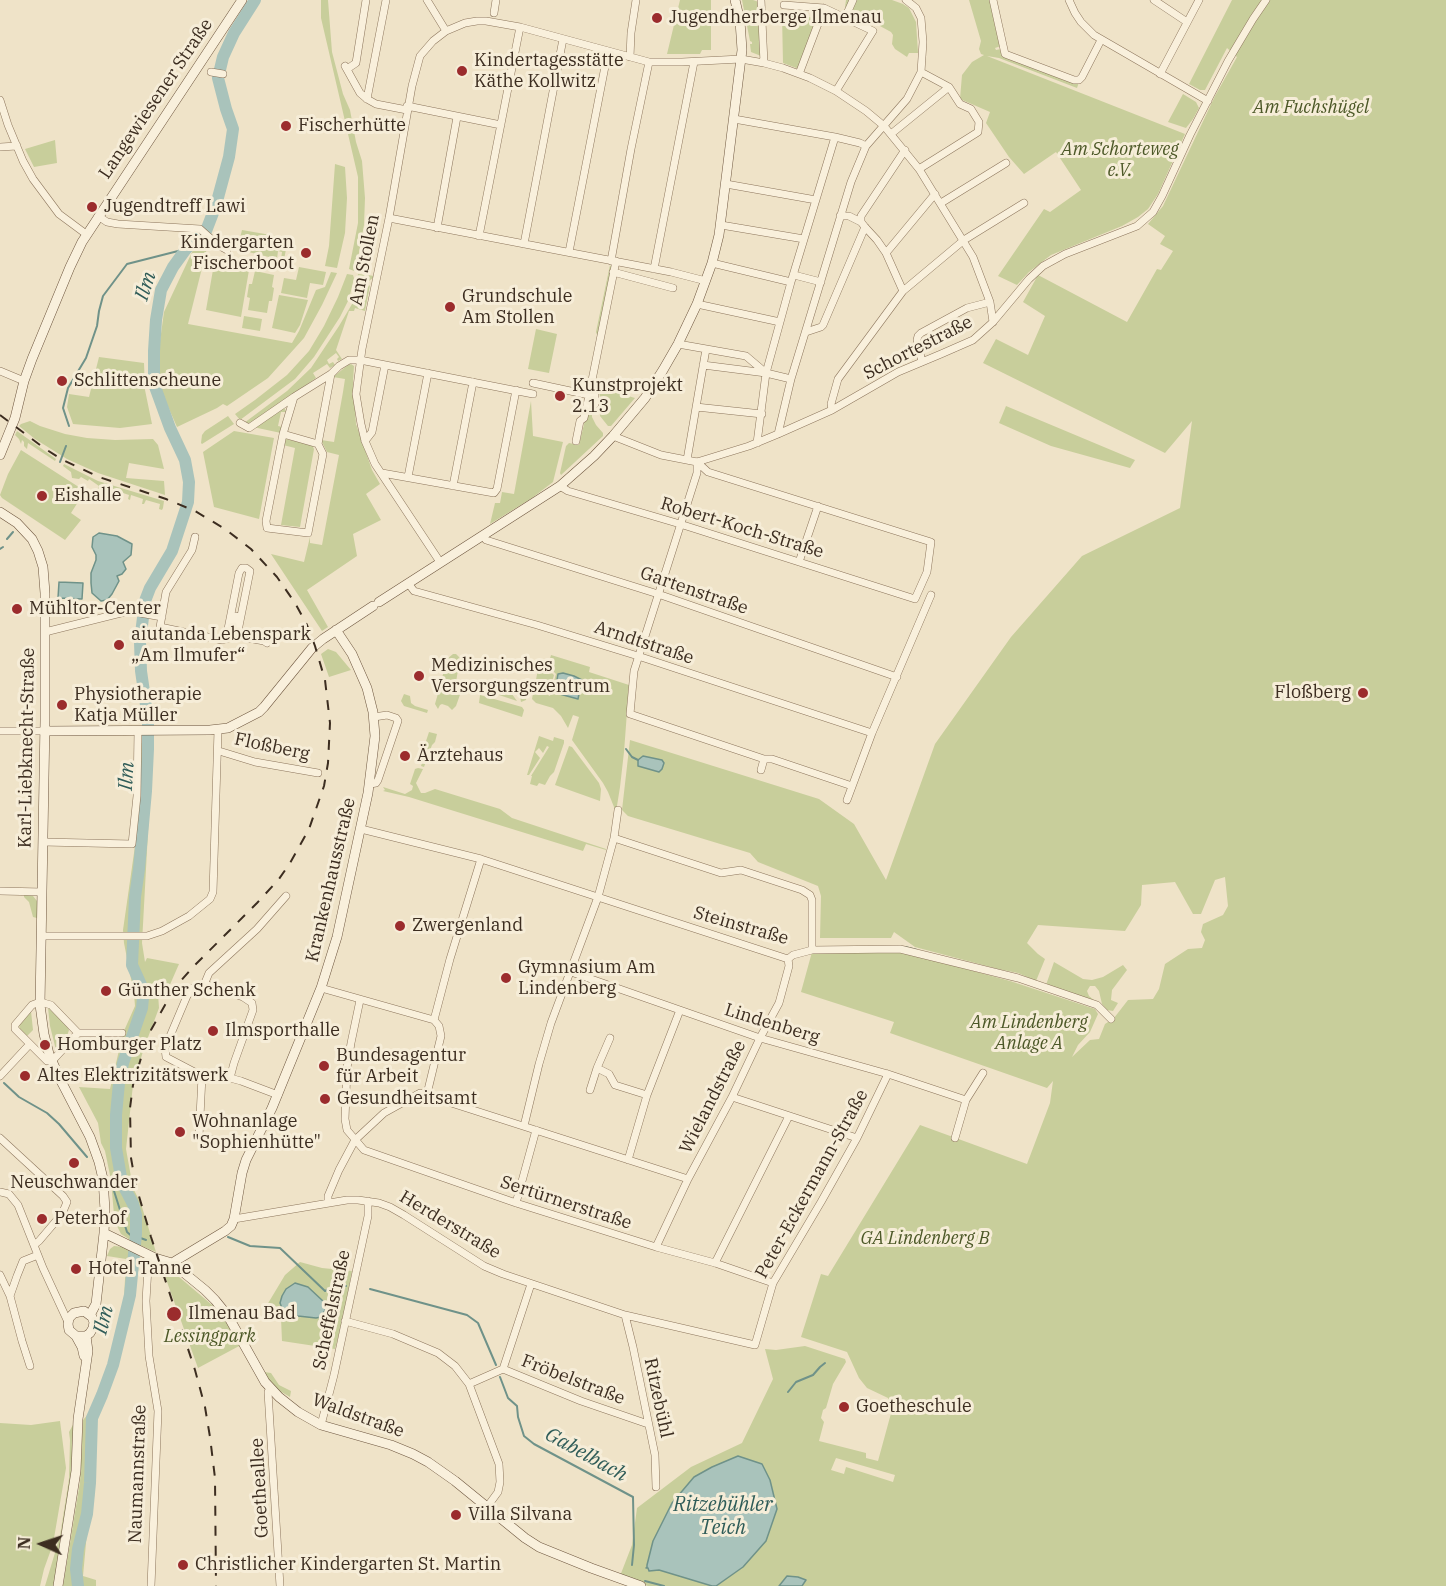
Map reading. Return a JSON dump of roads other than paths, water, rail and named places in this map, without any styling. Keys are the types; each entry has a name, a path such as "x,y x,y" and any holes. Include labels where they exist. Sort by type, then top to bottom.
{"street":[{"name":"Langewiesener Straße","path":"0,455 3,441 15,418 24,381 70,267 86,234 241,0"},
{"path":"366,0 356,63 346,68 360,93 376,104 501,125"},
{"path":"367,99 386,0"},
{"path":"427,0 446,31"},
{"path":"494,13 496,0"},
{"path":"630,57 636,0"},
{"path":"0,731 218,730 236,725 259,712 312,648 323,639 560,486 594,456 645,398 678,344 697,304 712,263 721,225 741,59 742,37 735,0"},
{"path":"761,0 764,63"},
{"path":"845,18 854,0"},
{"path":"778,434 791,379 851,182 866,146 907,99 921,72 923,27 916,8 907,0"},
{"path":"993,0 1005,54 1077,80 1081,79 1101,40"},
{"path":"1069,0 1081,22 1101,40 1208,101"},
{"path":"1154,0 1187,22"},
{"path":"1160,74 1199,0"},
{"name":"Schortestraße","path":"613,436 661,455 697,462 758,443 832,410 898,372 973,340 1043,266 1065,254 1137,226 1148,217 1162,196 1238,44 1266,0"},
{"path":"784,5 825,8 873,31 836,91"},
{"path":"799,74 825,8"},
{"name":"Am Stollen","path":"440,562 375,464 365,441 356,394 360,360 389,218 407,108 420,56 433,41 446,31 477,21 520,27 649,62 741,59 764,63 799,74 836,91 884,126 920,169 964,240 979,271 990,302 993,321"},
{"path":"479,236 520,27"},
{"path":"525,244 563,39"},
{"path":"569,252 608,51"},
{"path":"576,441 580,421 584,418 613,272 631,149 649,62"},
{"path":"654,269 694,62"},
{"path":"211,72 223,74"},
{"path":"920,169 978,132 979,122 971,109 960,104 949,87 921,72"},
{"path":"891,134 949,87"},
{"path":"0,100 6,120 33,179 59,214 86,234"},
{"path":"437,228 457,117"},
{"path":"734,119 834,137 866,146"},
{"path":"758,443 766,373 834,137"},
{"path":"0,147 17,146"},
{"path":"806,332 823,325 863,224 863,212 905,150"},
{"path":"941,203 1006,163"},
{"path":"726,184 816,200"},
{"path":"886,254 935,194"},
{"path":"832,410 831,404 838,379 903,291 964,240 1024,203"},
{"path":"98,216 107,222 118,224 200,229 218,245 227,249"},
{"path":"840,216 849,216 863,224 877,240 903,291"},
{"path":"389,218 706,281"},
{"path":"721,225 804,239"},
{"path":"712,263 792,279 821,282"},
{"path":"642,280 644,267"},
{"path":"613,272 673,288"},
{"path":"922,362 918,336 967,308 990,302"},
{"path":"697,304 780,322"},
{"path":"678,344 746,356 766,373"},
{"path":"687,460 706,349"},
{"path":"240,423 249,428 350,360 360,360 533,394"},
{"path":"365,441 372,432 385,365"},
{"path":"703,365 766,373 791,379"},
{"path":"0,371 24,381"},
{"path":"294,397 283,434 266,521 267,528 308,533 323,454 318,444 331,374"},
{"path":"408,477 428,374"},
{"path":"453,486 473,382"},
{"path":"533,383 589,395"},
{"path":"591,385 596,404"},
{"path":"382,473 494,493 497,491 516,390"},
{"path":"696,407 762,414"},
{"path":"283,434 318,444"},
{"path":"697,462 708,472 818,507 800,562"},
{"path":"697,462 698,473 634,671 630,714 852,786"},
{"name":"Robert-Koch-Straße","path":"560,486 568,491 915,599 927,572 931,542 818,507"},
{"name":"Karl-Liebknecht-Straße","path":"0,512 17,523 32,538 38,550 44,574 45,731 42,892 45,936 40,1002"},
{"name":"Gartenstraße","path":"483,536 486,540 658,594 897,677"},
{"path":"195,537 192,550 166,592 160,627 222,640 232,637 267,643"},
{"path":"242,568 246,568 250,571 232,637 239,573 242,568"},
{"name":"Arndtstraße","path":"408,583 414,591 638,656 872,733"},
{"path":"847,800 872,733 932,595"},
{"path":"45,632 129,610 162,617"},
{"path":"232,637 236,616"},
{"name":"Krankenhausstraße","path":"234,1219 242,1173 278,1095 321,988 340,927 370,784 375,743 372,704 360,670 336,630"},
{"name":"Krankenhausstraße","path":"370,784 378,780 398,721 387,715 374,717"},
{"path":"45,936 143,937 162,931 189,916 210,899 213,891 218,730"},
{"path":"43,842 132,844 144,731"},
{"name":"Floßberg","path":"219,751 255,762 318,773"},
{"path":"761,770 764,759"},
{"path":"524,1126 551,1023 598,897 614,838 618,810"},
{"name":"Steinstraße","path":"361,829 480,859 788,959 793,955 812,950 900,949 1018,978 1097,1005 1111,1018"},
{"path":"614,838 720,873 741,870 802,890 810,895 812,900 812,950"},
{"path":"434,1020 480,859"},
{"path":"0,891 42,892"},
{"path":"204,985 209,974 257,928 286,896"},
{"name":"Wielandstraße","path":"657,1247 688,1179 779,1003 789,966 788,959"},
{"name":"Lindenberg","path":"571,972 760,1038 888,1074 966,1100"},
{"path":"230,1078 253,1010 252,1003 243,997 201,984 193,988 187,996 165,1052 166,1057 206,1078 230,1078 278,1095"},
{"path":"321,988 434,1020 439,1026 441,1036 427,1094"},
{"path":"355,1140 347,1130 345,1103 351,1043 360,1000"},
{"path":"40,1002 44,1034 52,1061 90,1137 99,1162 105,1199 104,1233 96,1304 87,1313 74,1313 68,1322"},
{"path":"52,1061 45,1060 15,1029 15,1025 32,1005 40,1002 51,1005 78,1033 122,1033"},
{"path":"628,1160 647,1095 680,1010"},
{"path":"52,1061 78,1033"},
{"path":"590,1090 610,1038"},
{"path":"0,1076 29,1045"},
{"path":"597,1068 609,1074 615,1085 647,1095"},
{"path":"955,1138 966,1100 983,1073"},
{"name":"Peter-Eckermann-Straße","path":"755,1345 774,1283 857,1137 888,1074"},
{"path":"202,1076 199,1137 252,1148"},
{"path":"328,1203 328,1197 339,1170 355,1140 384,1113 420,1093 688,1179"},
{"path":"732,1097 857,1137"},
{"path":"715,1263 789,1116"},
{"path":"516,1203 536,1130"},
{"path":"0,1138 67,1202 62,1214 34,1245"},
{"name":"Sertürnerstraße","path":"355,1140 364,1150 516,1203 774,1283"},
{"path":"0,1192 9,1194 18,1205 68,1322 69,1330 81,1336"},
{"name":"Herderstraße","path":"234,1219 328,1203 368,1201 390,1207 484,1266 531,1284 625,1315 755,1345"},
{"name":"Scheffelstraße","path":"321,1425 368,1216 368,1201"},
{"path":"172,1263 225,1231 234,1219"},
{"name":"Waldstraße","path":"104,1233 164,1262 172,1263 206,1290 221,1307 270,1388 292,1408 321,1425 391,1445 413,1454 455,1480 538,1547 591,1569 641,1586"},
{"path":"10,1296 23,1261 38,1255"},
{"name":"Naumannstraße","path":"151,1256 146,1301 149,1356 158,1411 151,1586"},
{"path":"0,1275 10,1296 30,1366"},
{"name":"Fröbelstraße","path":"531,1284 503,1369 581,1401 648,1424"},
{"path":"81,1336 92,1331 94,1325 87,1313"},
{"name":"Ritzebühl","path":"625,1315 655,1455 656,1487"},
{"path":"345,1321 393,1334 438,1353 455,1366 469,1384 500,1464 498,1492 487,1507"},
{"path":"58,1586 76,1471 78,1419 86,1364 81,1336"},
{"path":"469,1384 503,1369"},
{"name":"Goetheallee","path":"270,1388 268,1392 280,1586"}],"water":[{"path":"99,533 117,536 132,544 131,555 123,562 126,569 117,576 119,581 112,594 107,600 101,601 92,593 91,583 91,573 96,560 92,547 93,537"},
{"path":"59,582 83,583 82,599 58,598"},
{"path":"563,673 584,681 583,687 577,690 578,699 555,692 558,674"},
{"path":"643,756 662,760 664,763 662,769 659,772 638,766 638,760"},
{"path":"295,1283 308,1287 324,1302 325,1310 321,1317 298,1316 287,1313 282,1308 280,1303 282,1296 286,1289"},
{"name":"Ritzebühler Teich","path":"738,1456 762,1464 770,1480 777,1509 766,1541 743,1567 716,1586 659,1570 649,1571 646,1568 653,1541 672,1503 694,1477"},
{"path":"787,1576 806,1580 802,1586 779,1586"}],"waterway":[{"name":"Ilm","path":"78,1586 76,1569 78,1549 87,1514 92,1418 113,1365 130,1295 136,1234 136,1215 122,1183 116,1148 116,1115 123,1063 142,1008 143,998 142,987 132,965 135,897 148,749 148,719 141,671 140,642 145,601 172,551 188,502 189,482 185,460 170,428 154,384 156,320 161,290 186,249 206,231 216,205 229,157 233,129 218,78 223,57 234,33 255,0"},
{"path":"69,426 63,408 68,388 86,358 97,326 103,296 127,264 186,249"},
{"path":"60,462 66,446"},
{"path":"7,539 13,532"},
{"path":"626,749 632,757 638,760"},
{"path":"905,947 917,950"},
{"path":"4,1083 19,1097 47,1113 87,1157"},
{"path":"114,1191 127,1232 135,1239"},
{"name":"Gabelbach","path":"135,1236 146,1240"},
{"name":"Gabelbach","path":"228,1237 250,1246 280,1248 325,1291 335,1286 346,1286"},
{"name":"Gabelbach","path":"370,1289 467,1315 478,1323 496,1365"},
{"path":"788,1392 796,1382 813,1375 825,1363"},
{"name":"Gabelbach","path":"500,1377 508,1398 517,1406 524,1436 534,1444 633,1497 632,1565"},
{"name":"Gabelbach","path":"645,1581 664,1586"}],"railway":[{"path":"0,415 61,459 99,477 195,511 225,529 251,549 277,577 295,603 307,625 325,680 330,723 328,763 324,786 309,829 279,879 178,984 151,1030 144,1048 133,1085 130,1108 131,1158 136,1186 205,1407 215,1478 216,1586"}],"place":[{"name":"Jugendherberge Ilmenau","path":"657,18"},
{"name":"Kindertagesstätte Käthe Kollwitz","path":"462,71"},
{"name":"Fischerhütte","path":"286,126"},
{"name":"Jugendtreff Lawi","path":"92,207"},
{"name":"Kindergarten Fischerboot","path":"306,253"},
{"name":"Grundschule Am Stollen","path":"450,307"},
{"name":"Schlittenscheune","path":"62,381"},
{"name":"Kunstprojekt 2.13","path":"560,396"},
{"name":"Eishalle","path":"42,496"},
{"name":"Mühltor-Center","path":"17,609"},
{"name":"aiutanda Lebenspark „Am Ilmufer“","path":"119,645"},
{"name":"Medizinisches Versorgungszentrum","path":"419,676"},
{"name":"Floßberg","path":"1363,693"},
{"name":"Physiotherapie Katja Müller","path":"62,705"},
{"name":"Ärztehaus","path":"405,756"},
{"name":"Zwergenland","path":"400,926"},
{"name":"Gymnasium Am Lindenberg","path":"506,978"},
{"name":"Günther Schenk","path":"106,991"},
{"name":"Ilmsporthalle","path":"213,1031"},
{"name":"Homburger Platz","path":"45,1045"},
{"name":"Bundesagentur für Arbeit","path":"324,1066"},
{"name":"Altes Elektrizitätswerk","path":"25,1076"},
{"name":"Gesundheitsamt","path":"325,1099"},
{"name":"Wohnanlage \"Sophienhütte\"","path":"180,1132"},
{"name":"Neuschwander","path":"74,1163"},
{"name":"Peterhof","path":"42,1219"},
{"name":"Hotel Tanne","path":"76,1269"},
{"name":"Ilmenau Bad","path":"174,1314"},
{"name":"Goetheschule","path":"844,1407"},
{"name":"Villa Silvana","path":"456,1515"},
{"name":"Christlicher Kindergarten St. Martin","path":"183,1565"}],"park label":[{"name":"Am Fuchshügel","path":"1311,108"},
{"name":"Am Schorteweg e.V.","path":"1120,160"},
{"name":"Am Lindenberg Anlage A","path":"1029,1033"},
{"name":"GA Lindenberg B","path":"925,1239"},
{"name":"Lessingpark","path":"210,1337"}]}
